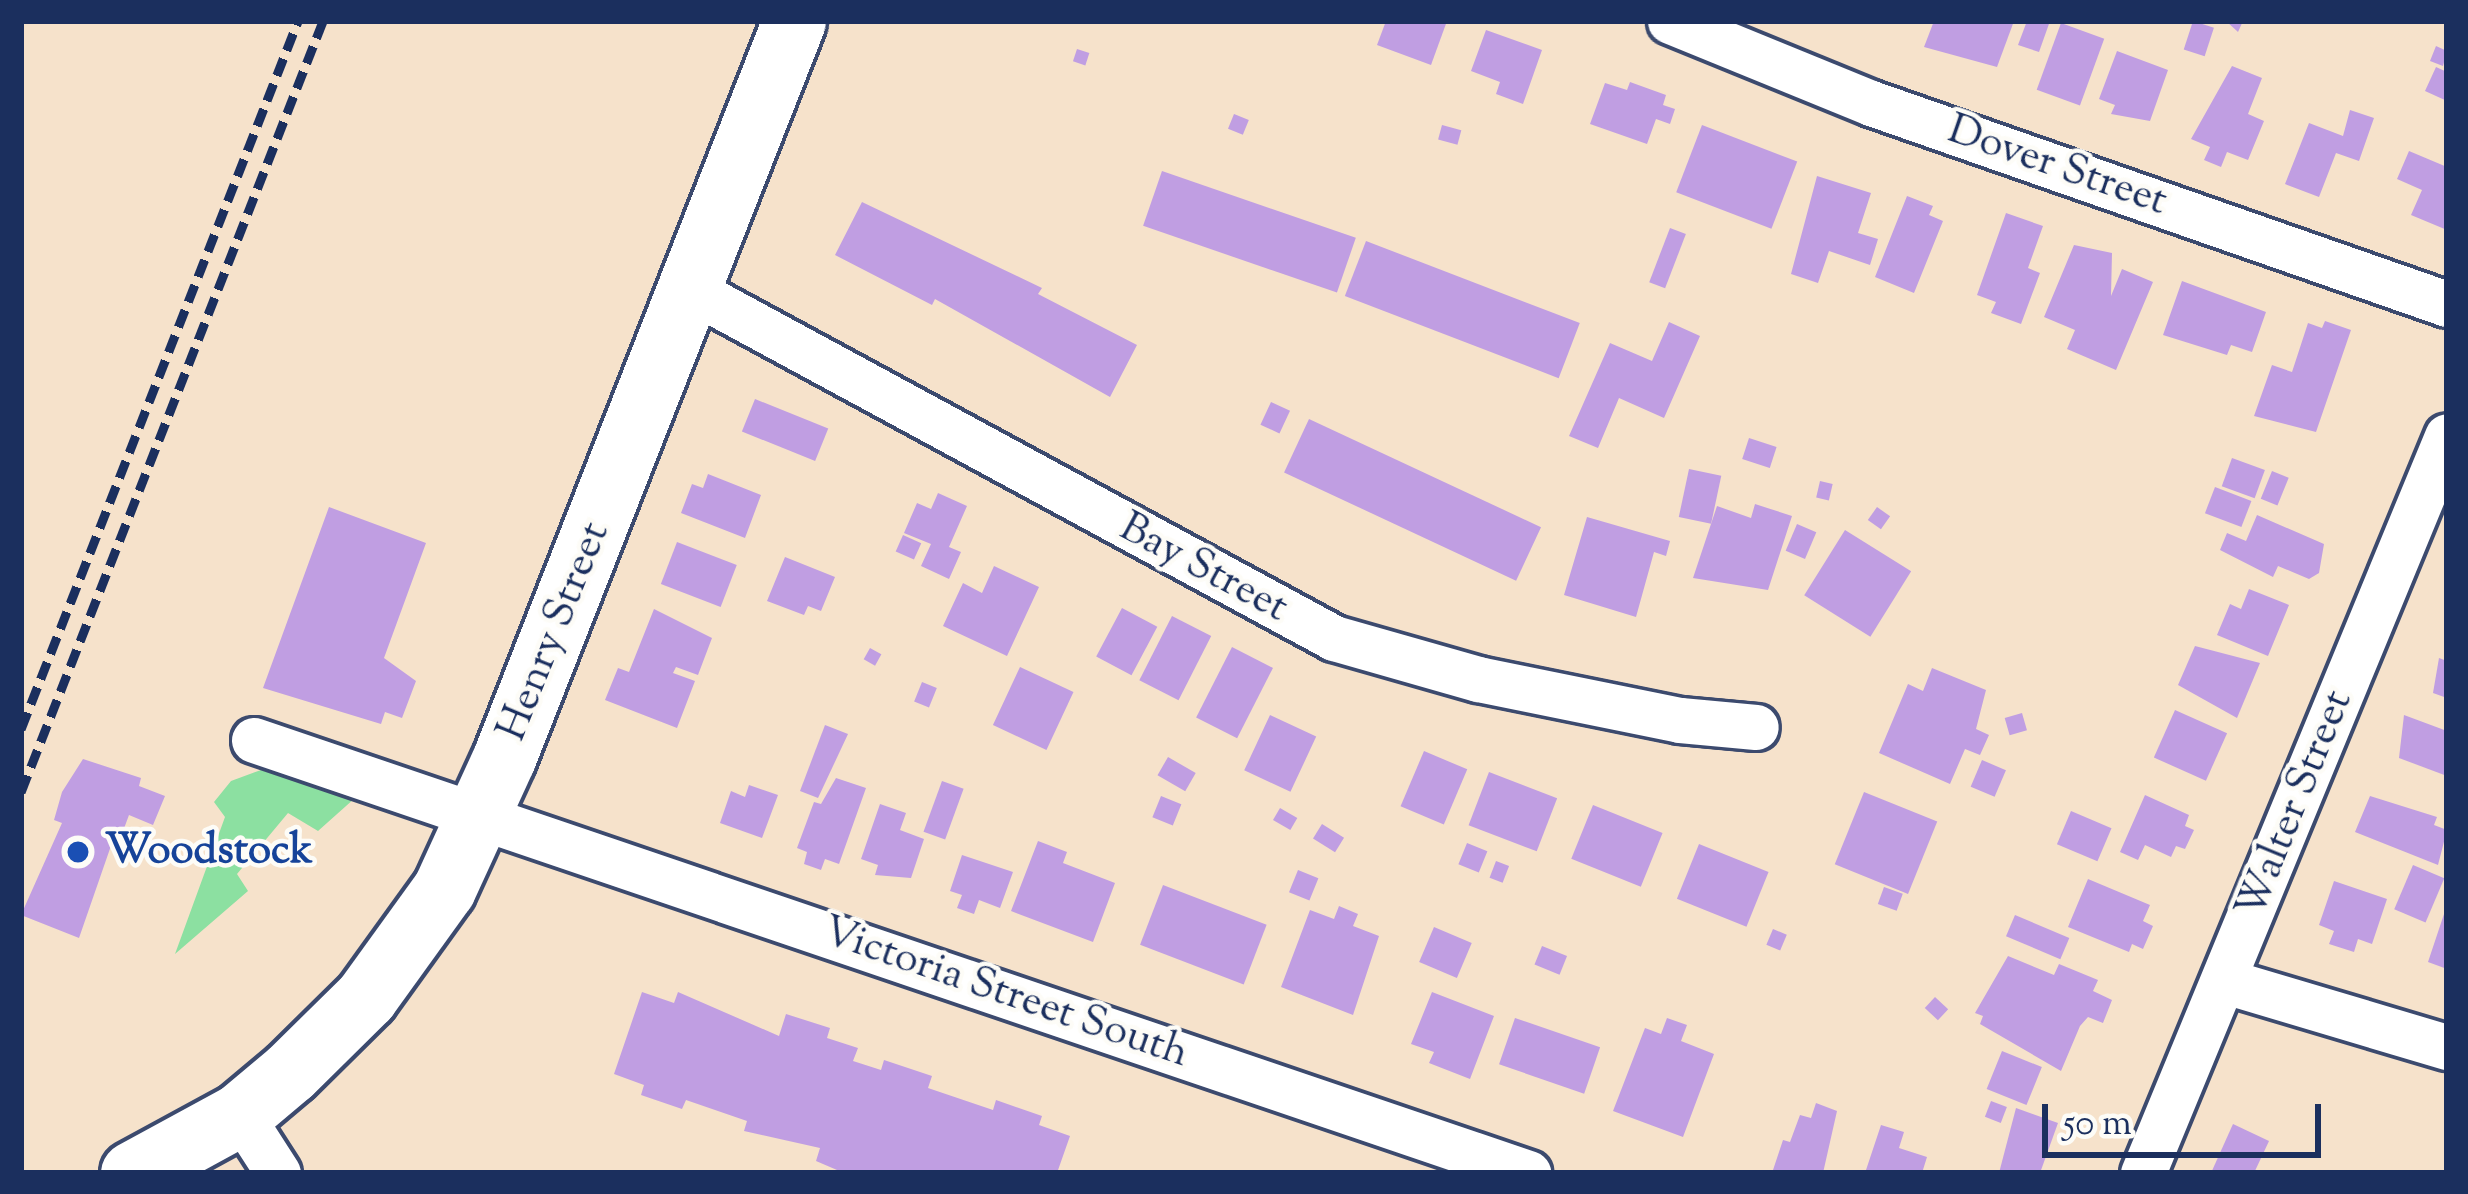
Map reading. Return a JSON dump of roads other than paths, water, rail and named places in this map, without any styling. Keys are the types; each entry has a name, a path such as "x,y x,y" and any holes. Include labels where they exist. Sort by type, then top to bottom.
{"main road":[{"name":"Henry Street","path":"132,1173 240,1114 338,1028 392,965 481,814 693,291 794,21"}],"street":[{"name":"Dover Street","path":"1670,21 1871,103 2447,304"},
{"name":"Bay Street","path":"693,291 1334,638 1475,678 1680,720 1756,728"},
{"name":"Walter Street","path":"2143,1173 2447,436"},
{"name":"Victoria Street South","path":"254,740 1528,1173"},
{"path":"2224,981 2447,1047"},
{"path":"240,1114 278,1173"}],"railway":[{"path":"21,729 298,21"},
{"path":"21,792 323,21"}],"place":[{"name":"Woodstock","path":"78,852"}]}
